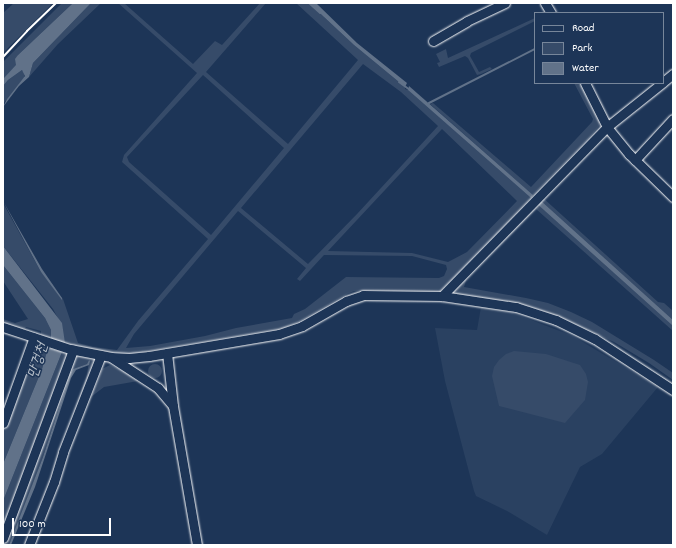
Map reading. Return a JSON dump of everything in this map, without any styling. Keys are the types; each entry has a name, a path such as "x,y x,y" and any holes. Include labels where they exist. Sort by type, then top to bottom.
{"street":[{"path":"433,40 505,3"},
{"path":"545,3 550,12"},
{"path":"664,81 673,74"},
{"path":"585,84 606,127 635,160 673,197"},
{"path":"442,296 606,127 661,84"},
{"path":"635,160 673,119"},
{"path":"3,327 72,350 111,357 129,358 279,334 302,326 346,300 363,295 442,296 516,307 556,320 595,339 673,390"},
{"path":"3,423 37,338"},
{"path":"3,538 72,350"},
{"path":"167,353 173,406 197,545"},
{"path":"29,545 101,355"},
{"path":"111,357 158,388 173,406"}],"shaded area":[{"path":"481,307 510,312 573,336 658,387 602,454 580,467 547,535 507,511 476,496 474,491 445,381 435,328 477,330"}],"green space":[{"path":"14,3 53,3 3,53 3,13"},
{"path":"62,3 73,3 18,55 17,65 3,79 3,62"},
{"path":"91,3 101,3 58,44 29,77 33,63"},
{"path":"118,3 124,3 193,64 215,41 222,45 260,3 266,3 206,72 288,144 358,60 296,3 309,3 354,45 405,87 405,89 408,90 531,198 439,293 373,290 354,291 300,321 284,328 131,354 97,351 65,343 60,322 53,309 3,246 3,203 41,272 63,299 78,343 93,347 117,350 138,321 208,239 122,162 124,155 197,73","holes":["363,64 401,92 438,126 357,214 308,264 241,208","203,75 284,148 211,235 129,162 127,157","442,129 517,201 467,252 448,262 412,253 328,251","238,211 306,268 297,279 300,281 324,255 412,256 446,265 447,269 444,276 439,278 346,277 305,309 294,314 292,318 150,346 126,348 134,334"]},
{"path":"534,18 534,22 471,53 470,56 479,72 490,67 492,69 477,75 468,58 465,56 439,67 437,63 440,62 436,54 446,49 448,58"},
{"path":"22,70 25,73 24,78 3,104 3,86 8,80"},
{"path":"575,84 582,84 600,121 599,126 533,195 430,104 433,103 531,187 592,122 593,119"},
{"path":"542,197 658,302 664,303 673,311 673,320 539,199"},
{"path":"536,203 673,326 673,331 536,209 467,278 464,287 548,303 571,312 592,322 654,360 673,373 673,380 649,363 614,342 564,319 535,308 457,294 455,292 455,289"},
{"path":"3,265 45,318 51,330 51,339 41,336 41,331 26,327 23,331 3,325 3,319 15,323 28,319 3,281"},
{"path":"37,346 48,348 42,369 3,464 3,430"},
{"path":"514,351 546,354 580,365 586,374 588,382 585,400 565,423 499,406 492,376 494,367 506,354"},
{"path":"62,352 68,354 3,535 3,501"},
{"path":"73,354 95,360 46,492 87,375 89,360 87,364 73,369 70,374 43,457 18,524 9,545 3,545 3,540"},
{"path":"152,364 158,364 162,368 162,374 158,378 152,378 148,374 148,368"},
{"path":"110,365 123,371 138,381 104,387 91,397 102,369"}],"water":[{"path":"73,3 91,3 33,63 29,77 19,86 3,107 7,99 25,76 22,70 8,80 3,86 3,79 16,65 15,59"},
{"path":"309,3 316,3 357,43 407,83 405,87 354,45"},
{"path":"409,86 533,195 531,198 408,90"},
{"path":"539,199 673,320 673,326 536,203"},
{"path":"3,201 42,269 62,300 41,272"},
{"path":"3,246 62,323 65,343 51,339 51,330 45,318 3,265"},
{"path":"48,348 62,352 3,501 3,464 42,369"},
{"path":"89,360 89,365 76,370 71,378 35,487 11,545 9,545 43,457 70,374 73,369 87,364"}],"waterway":[{"path":"309,3 320,13"},
{"path":"429,103 534,50"},
{"path":"399,82 410,90"}],"railway":[{"path":"3,57 56,3"}],"water label":[{"name":"만겅천","path":"39,361"}]}
